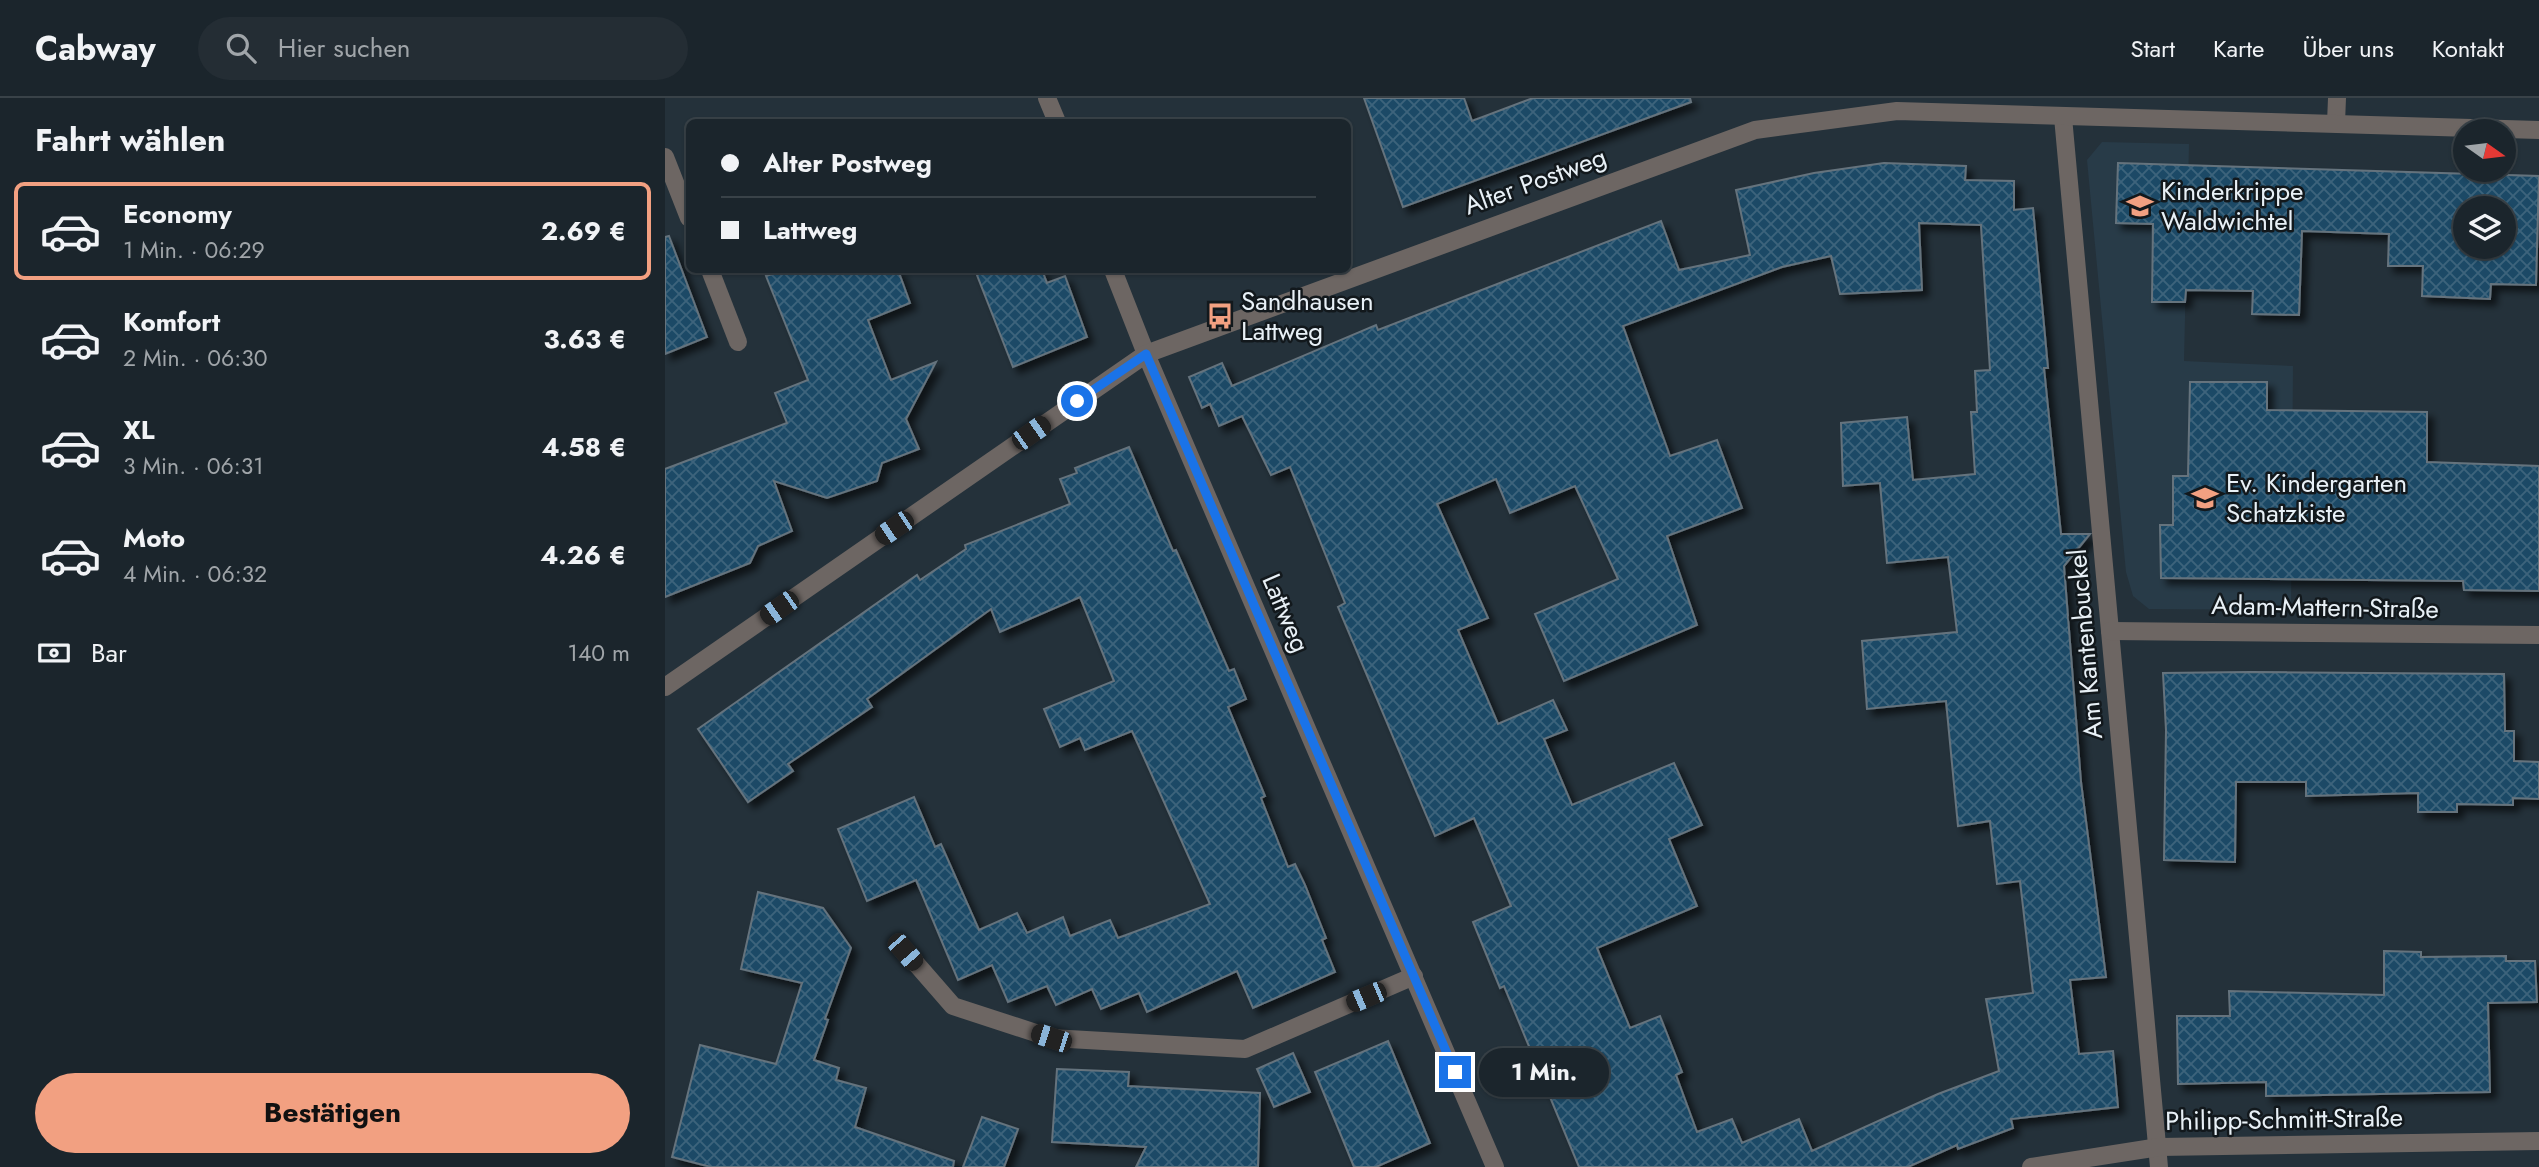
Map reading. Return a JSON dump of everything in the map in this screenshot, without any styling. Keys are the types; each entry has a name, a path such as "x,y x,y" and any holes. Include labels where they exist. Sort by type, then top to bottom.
{"street":[{"path":"1047,98 1056,119"},
{"path":"2336,124 2337,98"},
{"name":"Alter Postweg","path":"665,687 1146,354 1755,130 1897,111 2539,130"},
{"name":"Am Kantenbuckel","path":"2063,117 2159,1167"},
{"path":"665,157 686,210"},
{"path":"711,273 738,342"},
{"name":"Lattweg","path":"1114,273 1146,354 1495,1167"},
{"name":"Adam-Mattern-Straße","path":"2110,631 2539,635"},
{"path":"905,952 953,1006 1051,1038 1245,1049 1414,976"},
{"name":"Philipp-Schmitt-Straße","path":"2031,1167 2159,1147 2539,1141"}],"shaded area":[{"name":"Ev. Kindergarten Schatzkiste","path":"2102,142 2189,144 2184,361 2293,366 2291,610 2149,609 2133,596 2126,572 2087,160"}],"building":[{"path":"1364,98 1464,98 1472,121 1533,98 1690,98 1691,102 1403,207"},
{"path":"1884,163 1966,166 1965,180 2014,181 2014,210 2033,208 2048,368 2044,368 2061,534 2090,534 2064,566 2081,782 2106,977 2070,980 2079,1054 2113,1051 2118,1107 2011,1119 2013,1128 1958,1149 1957,1145 1908,1167 1579,1167 1504,986 1500,988 1473,922 1511,906 1474,818 1435,836 1338,607 1345,603 1290,467 1271,475 1242,416 1219,426 1210,404 1202,408 1189,377 1222,363 1232,386 1376,325 1378,330 1661,221 1679,270 1750,255 1736,190 1814,173","holes":["1919,223 1981,225 1990,370 1975,371 1977,412 1971,412 1975,474 1913,480 1907,417 1841,423 1843,486 1880,483 1887,563 1948,557 1957,632 1862,641 1867,709 1946,701 1958,826 1990,821 1997,884 2020,881 2033,993 1986,999 1999,1071 1938,1094 1812,1151 1799,1119 1742,1143 1732,1119 1697,1132 1676,1075 1682,1072 1660,1016 1630,1028 1597,948 1697,906 1669,839 1702,825 1674,763 1572,805 1544,739 1567,730 1553,700 1498,724 1458,630 1488,618 1437,504 1496,479 1510,513 1575,486 1618,579 1535,614 1564,681 1697,625 1667,536 1742,508 1717,440 1670,456 1623,326 1782,267 1831,256 1840,294 1922,290"]},
{"path":"2118,163 2453,173 2453,182 2517,182 2517,175 2539,176 2536,285 2491,284 2490,299 2422,296 2423,266 2388,266 2389,234 2302,231 2299,315 2252,314 2253,291 2186,290 2185,302 2152,302 2153,224 2116,223"},
{"path":"669,236 707,337 665,354 665,237"},
{"path":"776,273 899,273 910,303 868,320 891,380 936,362 906,419 919,449 882,463 877,481 827,498 774,481 792,531 758,546 750,563 665,597 665,469 787,423 775,393 808,380 766,276"},
{"path":"976,273 1043,273 1047,283 1065,276 1087,337 1013,367"},
{"path":"2190,382 2267,382 2267,410 2427,412 2427,462 2539,466 2539,591 2464,590 2463,581 2161,578 2160,525 2173,525 2173,476 2188,476"},
{"path":"1129,447 1173,551 1176,550 1229,671 1234,669 1246,699 1228,707 1265,796 1261,798 1288,867 1295,864 1305,885 1326,938 1322,940 1335,972 1253,1008 1237,971 1147,1012 1139,993 1101,1009 1092,989 1056,1005 1047,986 1008,1002 992,965 958,980 916,880 867,901 838,829 914,797 935,847 941,844 979,930 1017,913 1027,933 1063,917 1070,936 1110,920 1118,938 1210,904 1132,731 1085,750 1080,738 1060,747 1044,709 1114,681 1080,597 1000,632 991,609 867,699 872,707 788,764 793,771 748,802 698,729 917,575 920,580 966,549 965,545 1070,504 1060,479 1077,473 1075,468"},
{"path":"2163,673 2504,674 2505,731 2514,731 2514,761 2539,762 2539,799 2513,798 2513,805 2457,804 2457,812 2418,812 2418,793 2306,796 2306,782 2236,782 2235,862 2164,860 2166,730"},
{"path":"758,892 823,908 851,948 825,1019 828,1020 814,1060 839,1068 836,1080 866,1088 855,1127 954,1161 953,1167 711,1167 672,1157 700,1045 776,1064 802,983 741,969"},
{"path":"2384,951 2421,952 2421,957 2506,956 2506,961 2535,961 2537,1002 2488,1003 2490,1092 2266,1096 2266,1082 2178,1084 2177,1016 2230,1016 2229,991 2384,995"},
{"path":"1388,1041 1430,1143 1376,1167 1354,1167 1315,1072"},
{"path":"1293,1053 1310,1092 1274,1107 1257,1069"},
{"path":"1057,1069 1129,1072 1128,1086 1260,1093 1258,1167 1136,1167 1146,1147 1052,1142"},
{"path":"982,1117 1018,1129 1004,1167 963,1167"}],"place":[{"name":"Kinderkrippe Waldwichtel","path":"2140,206"},
{"name":"Sandhausen Lattweg","path":"1220,316"},
{"name":"Ev. Kindergarten Schatzkiste","path":"2205,498"}],"route":[{"path":"1077,401 1146,354 1455,1072"}]}
